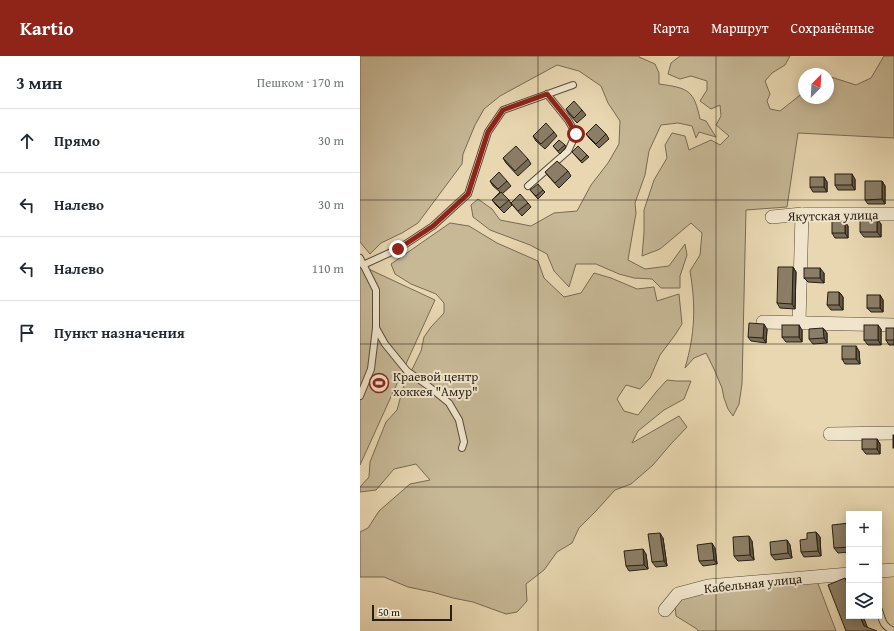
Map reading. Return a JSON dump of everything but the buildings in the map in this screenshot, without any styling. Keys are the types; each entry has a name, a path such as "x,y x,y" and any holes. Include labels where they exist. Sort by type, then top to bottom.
{"street":[{"name":"Якутская улица","path":"772,217 802,214 894,214"},
{"path":"799,322 802,214"},
{"path":"763,322 894,325"},
{"path":"830,434 894,433"},
{"path":"882,571 894,570"},
{"name":"Кабельная улица","path":"665,610 678,594 708,586 846,574"}],"lane":[{"path":"364,265 398,249 433,226 468,194 488,132 503,110 573,85"},
{"path":"528,186 568,151 576,134 568,120 547,94"},
{"path":"360,258 376,290 376,328 371,369 360,396"},
{"path":"376,328 385,344 407,371 427,384 449,403 459,420 464,442 462,448"},
{"path":"882,618 884,624 894,631"}],"shaded area":[{"path":"360,56 639,56 655,64 659,73 659,84 677,87 688,92 695,102 700,119 706,121 716,137 699,132 696,138 692,126 678,123 661,125 649,151 645,175 635,203 636,213 628,260 645,269 669,266 685,244 687,255 680,276 680,288 661,288 652,279 634,278 619,274 596,264 576,264 569,287 554,271 547,254 530,245 490,230 473,217 471,205 478,199 492,209 500,220 531,226 554,213 577,211 591,185 608,163 619,144 620,121 608,103 601,86 579,71 557,65 500,96 484,109 475,125 463,154 462,164 418,223 381,243 370,254 360,242"},
{"path":"680,56 790,56 785,65 772,73 765,81 770,94 767,101 770,109 780,111 798,97 798,104 834,104 834,78 856,85 871,78 884,56 894,56 894,138 798,133 787,207 746,210 742,384 739,404 733,416 728,409 722,388 706,353 694,358 685,368 691,343 694,320 690,271 700,255 702,233 691,223 660,249 642,256 644,210 654,180 667,158 665,145 672,133 685,136 689,150 711,140 720,145 729,136 716,125 721,116 720,105 711,109 700,101 707,90 707,81 691,76 680,79 668,74 671,63"},
{"path":"450,223 469,226 497,243 538,261 544,278 564,297 581,293 594,273 611,278 637,289 654,287 657,301 679,294 682,324 660,355 650,378 640,389 626,385 617,399 624,411 638,415 667,380 691,381 684,399 664,410 638,431 632,443 679,416 687,427 653,465 631,484 615,490 579,528 572,543 557,552 544,570 526,584 527,601 517,612 506,614 473,602 408,587 384,577 360,577 360,532 368,528 379,511 410,484 430,480 416,464 394,469 376,490 360,492 360,487 369,477 370,462 386,422 397,410 403,388 421,351 424,337 444,313 444,303 436,294 411,284 395,274 391,264"},
{"name":"Краевой центр хоккея \"Амур\"","path":"360,265 435,300 360,465"},
{"path":"817,581 836,631 698,631 676,616 675,605 682,597 711,589"}],"place":[{"name":"Краевой центр хоккея \"Амур\"","path":"379,383"}],"route":[{"path":"398,249 433,226 468,194 488,132 503,110 547,94 568,120 576,134"}]}
